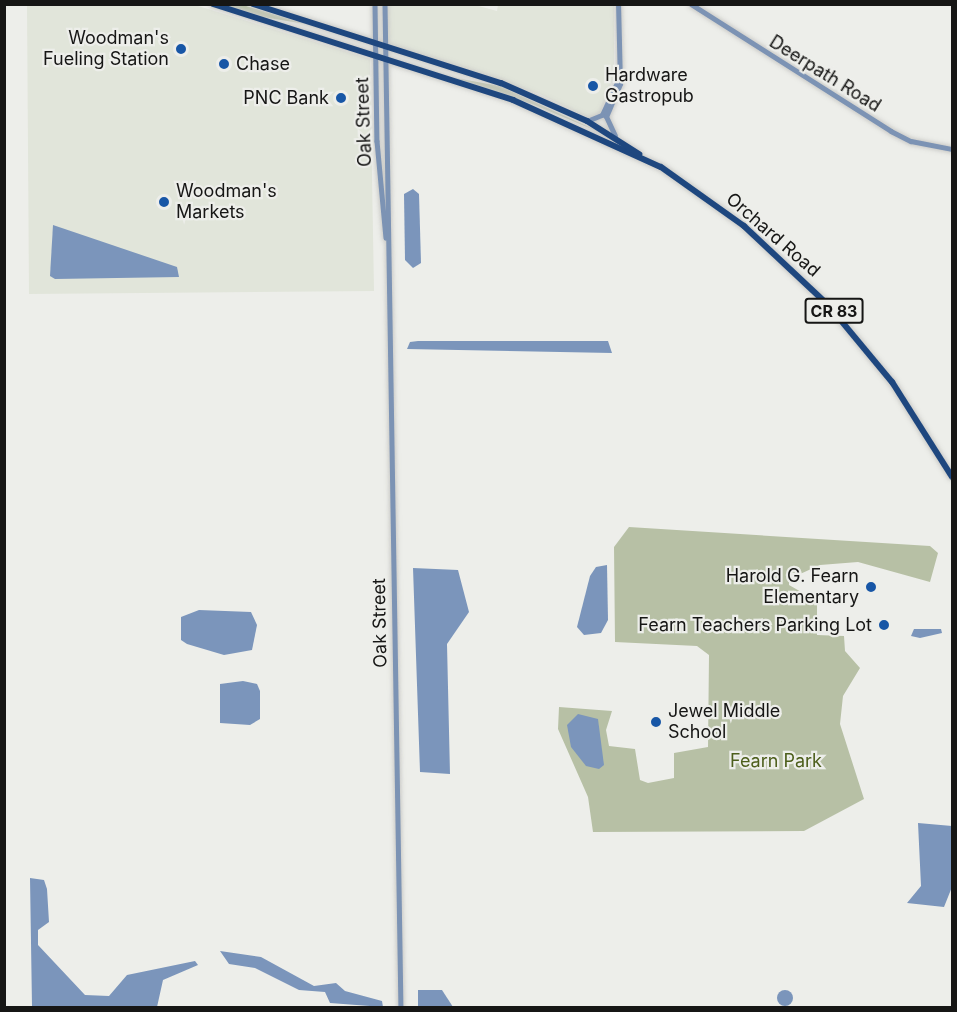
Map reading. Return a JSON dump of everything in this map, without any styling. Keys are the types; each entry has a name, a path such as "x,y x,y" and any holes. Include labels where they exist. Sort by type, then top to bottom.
{"main road":[{"name":"Orchard Road","path":"213,4 521,103 639,154"},
{"name":"Orchard Road","path":"253,4 492,80 587,121 615,136 729,214 812,288 892,382 952,477"}],"street":[{"name":"Oak Street","path":"375,4 381,227 386,238"},
{"name":"Oak Street","path":"386,4 386,238 401,1008"},
{"path":"615,136 606,117 619,79 618,4"},
{"name":"Deerpath Road","path":"691,4 891,131 911,141 952,148"},
{"path":"587,121 602,115 619,79"}],"shaded area":[{"path":"471,4 497,11 498,5 614,5 614,77 599,116 589,118 540,94 388,45 387,5"},
{"path":"27,5 195,5 370,59 374,291 29,294"}],"green space":[{"path":"223,5 243,5 306,24 262,17"},
{"path":"455,78 500,86 604,134 532,104"},
{"name":"Fearn Park","path":"629,527 930,546 938,553 930,582 858,562 820,565 789,579 789,585 817,601 817,635 844,636 845,651 860,668 843,696 840,724 864,799 804,831 593,832 588,797 558,729 559,707 612,711 606,730 609,746 635,749 640,780 648,783 674,778 674,753 708,747 709,655 697,646 615,642 614,547"}],"water":[{"path":"413,189 419,194 421,263 413,268 405,260 404,194"},
{"path":"53,225 177,267 179,277 55,279 50,276"},
{"path":"608,341 612,353 407,349 410,342"},
{"path":"607,565 608,620 601,633 584,635 577,627 590,576 596,567"},
{"path":"413,568 458,570 469,612 447,644 450,774 420,772"},
{"path":"199,610 251,612 257,625 252,650 224,655 187,644 181,640 181,617"},
{"path":"914,629 941,629 942,633 920,638 911,636"},
{"path":"243,681 257,684 260,691 260,719 250,725 220,723 220,684"},
{"path":"578,714 598,719 604,765 599,769 586,766 571,747 567,725"},
{"path":"918,823 952,826 952,887 944,907 907,903 921,886"},
{"path":"30,878 44,880 47,889 49,922 38,930 38,945 85,995 109,996 127,975 195,961 198,965 163,980 157,1007 32,1007"},
{"path":"220,951 261,957 314,986 336,983 345,991 382,1001 383,1007 330,1003 325,992 299,990 255,968 229,964"},
{"path":"418,990 442,990 453,1007 418,1007"},
{"path":"782,990 788,990 793,998 791,1004 782,1006 777,1001 777,995"}],"place":[{"name":"Woodman's Fueling Station","path":"181,49"},
{"name":"Chase","path":"224,64"},
{"name":"Hardware Gastropub","path":"593,86"},
{"name":"PNC Bank","path":"341,98"},
{"name":"Woodman's Markets","path":"164,202"},
{"name":"Harold G. Fearn Elementary","path":"871,587"},
{"name":"Fearn Teachers Parking Lot","path":"884,625"},
{"name":"Jewel Middle School","path":"656,722"}]}
